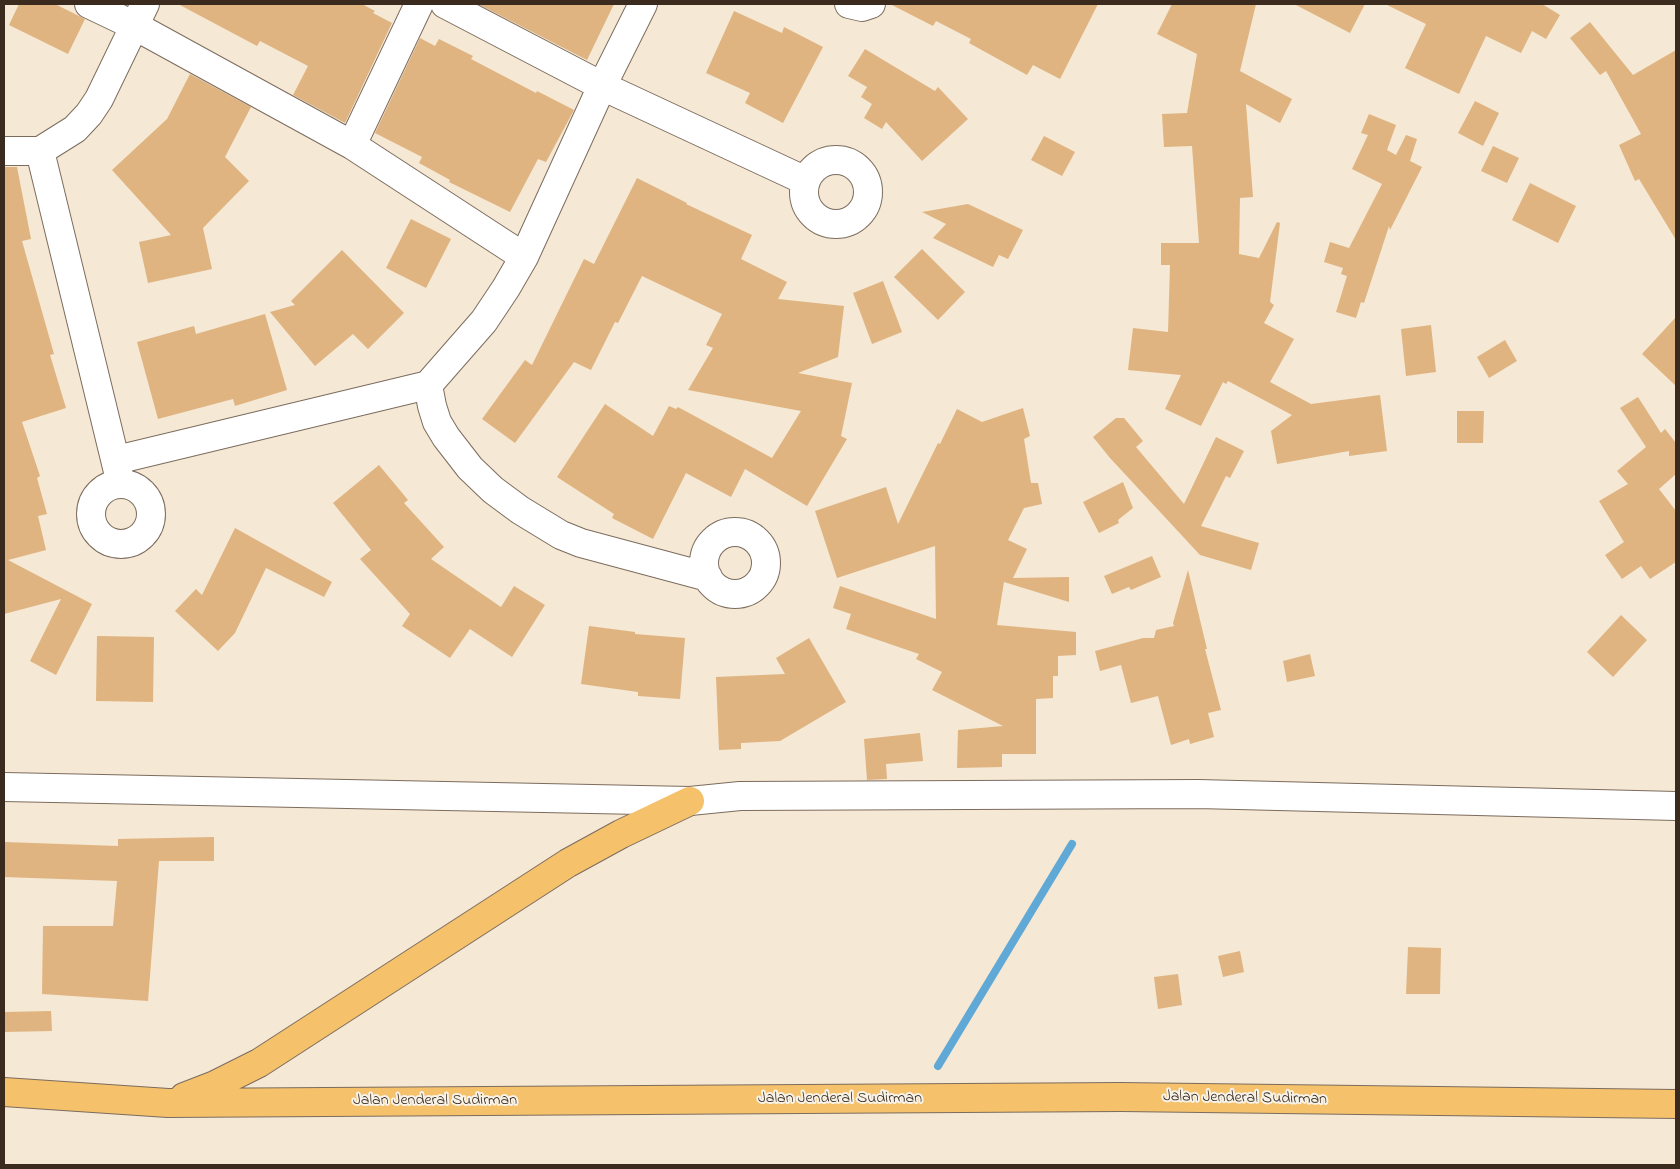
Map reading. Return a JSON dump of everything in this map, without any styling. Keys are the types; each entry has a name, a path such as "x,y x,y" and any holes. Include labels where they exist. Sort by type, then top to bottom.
{"highway":[{"path":"168,1103 215,1084 259,1063 568,863 621,834 690,801"},
{"name":"Jalan Jenderal Sudirman","path":"4,1092 168,1103 1121,1097 1676,1104"}],"street":[{"path":"89,4 140,15 352,145 524,257"},
{"path":"352,145 419,4"},
{"path":"445,4 602,86 806,181"},
{"path":"40,151 119,472 428,386 484,320 524,257 602,86 643,4"},
{"path":"849,4 862,7 871,4"},
{"path":"4,151 40,151 75,129 89,114 99,99 140,15"},
{"path":"428,386 437,422 446,437 470,468 493,490 520,510 561,535 581,543 708,577"},
{"path":"4,787 690,801 740,796 1198,794 1676,806"}],"building":[{"path":"19,4 55,4 85,19 68,54 9,25"},
{"path":"178,4 362,4 375,11 373,13 392,23 345,123 293,95 308,66 260,41 257,46"},
{"path":"478,4 614,4 587,60"},
{"path":"890,4 1098,4 1060,79 1033,65 1027,75 969,43 971,39 936,21 933,26"},
{"path":"1172,4 1256,4 1240,71 1292,99 1280,123 1246,104 1253,197 1240,198 1239,254 1259,258 1277,222 1280,223 1270,302 1274,305 1264,323 1294,339 1270,382 1311,404 1380,395 1387,451 1349,456 1349,451 1277,464 1271,431 1292,415 1228,381 1226,384 1223,382 1201,426 1165,409 1181,375 1128,370 1133,328 1168,332 1170,265 1161,265 1161,243 1199,243 1192,146 1164,147 1162,114 1187,113 1197,54 1157,34"},
{"path":"1294,4 1365,4 1350,33"},
{"path":"1385,4 1542,4 1560,15 1546,39 1532,31 1521,53 1486,36 1459,94 1405,68 1426,24"},
{"path":"734,11 782,33 784,27 823,47 783,123 745,103 750,93 706,73"},
{"path":"1590,22 1633,75 1676,50 1676,240 1639,179 1635,181 1619,145 1641,134 1606,71 1600,75 1570,38"},
{"path":"420,38 435,46 439,39 473,56 471,59 536,93 537,91 574,110 546,162 538,159 510,212 449,182 450,180 419,163 422,157 375,133"},
{"path":"865,49 935,91 938,87 968,119 922,161 886,122 882,129 864,118 872,104 861,97 867,87 848,76"},
{"path":"190,74 251,107 225,157 249,181 203,228 212,269 148,283 139,242 171,235 112,170 167,119"},
{"path":"1475,101 1499,113 1483,146 1458,133"},
{"path":"1369,114 1396,125 1387,150 1396,155 1406,135 1417,139 1410,161 1422,167 1390,230 1389,226 1364,303 1361,302 1356,318 1336,312 1347,276 1341,274 1343,268 1324,262 1330,242 1349,248 1382,184 1352,169 1368,135 1361,133"},
{"path":"1044,136 1075,152 1062,176 1031,160"},
{"path":"1493,146 1519,158 1507,183 1481,171"},
{"path":"4,167 17,167 31,239 22,241 54,354 50,355 66,408 22,422 40,476 37,478 47,514 38,516 46,550 8,560 92,604 56,675 30,661 61,599 4,614"},
{"path":"637,178 686,204 752,235 741,259 787,282 778,299 844,306 838,357 798,373 852,383 841,436 847,439 807,506 745,469 731,497 686,473 653,539 612,518 614,514 557,477 605,404 653,436 669,406 676,409 678,407 772,458 801,411 688,390 713,348 706,345 722,314 642,276 618,323 615,322 591,370 574,362 515,443 482,419 525,360 532,365 584,259 594,264"},
{"path":"1530,183 1576,206 1558,243 1512,220"},
{"path":"968,204 1023,230 1008,259 999,255 993,267 933,238 946,224 922,212"},
{"path":"411,219 451,239 426,288 386,268"},
{"path":"922,249 965,292 938,320 894,277"},
{"path":"342,250 404,313 368,349 353,334 315,366 270,312 295,305 291,301"},
{"path":"883,281 902,332 872,344 853,293"},
{"path":"265,314 287,390 235,406 233,399 158,419 137,342 194,326 196,334"},
{"path":"1676,317 1676,386 1642,354"},
{"path":"1431,325 1436,372 1406,376 1401,329"},
{"path":"1505,340 1517,361 1489,378 1477,357"},
{"path":"1638,397 1661,433 1665,429 1676,443 1676,474 1659,489 1676,511 1676,562 1650,579 1641,566 1622,579 1605,555 1624,542 1599,501 1628,484 1617,471 1646,447 1620,408"},
{"path":"1023,408 1030,436 1024,439 1031,483 1038,483 1042,504 1024,508 1008,540 1027,549 1013,578 1069,577 1069,602 1004,582 997,625 1076,632 1076,655 1058,656 1058,676 1053,676 1053,698 1036,699 1036,754 1002,754 1002,767 957,768 958,730 1003,726 932,690 942,672 916,659 919,654 846,629 851,614 833,608 840,586 936,619 935,546 837,578 815,511 886,487 898,524 957,409 982,422"},
{"path":"1457,411 1484,411 1483,443 1457,443"},
{"path":"1116,418 1124,418 1143,441 1136,447 1184,504 1216,437 1244,451 1230,478 1226,476 1201,526 1259,543 1251,570 1200,555 1110,458 1093,437"},
{"path":"379,465 408,500 404,503 444,547 431,559 501,607 514,586 545,605 512,657 470,629 450,658 402,626 410,614 360,559 371,550 333,503"},
{"path":"1123,482 1133,508 1118,520 1119,523 1099,533 1083,502"},
{"path":"235,528 332,582 324,597 266,568 235,633 218,651 175,611 196,589 202,595"},
{"path":"1152,556 1161,577 1131,590 1129,587 1112,594 1104,576"},
{"path":"1188,570 1207,649 1205,649 1221,710 1208,713 1214,737 1190,744 1189,739 1171,745 1158,696 1131,703 1121,665 1100,671 1095,651 1143,638 1154,638 1156,630 1174,626 1173,623"},
{"path":"1621,615 1647,640 1613,677 1587,652"},
{"path":"589,626 635,632 635,634 685,638 680,699 638,696 638,692 581,684"},
{"path":"97,636 154,637 153,702 96,701"},
{"path":"809,638 846,702 780,741 741,743 741,749 719,750 716,677 785,674 776,658"},
{"path":"1310,654 1315,676 1287,682 1283,661"},
{"path":"920,733 923,761 886,764 887,779 867,780 864,739"},
{"path":"214,837 214,861 159,861 148,1001 42,994 43,926 113,926 117,881 4,877 4,842 118,846 118,839"},
{"path":"1408,947 1441,948 1440,994 1406,994"},
{"path":"1240,951 1244,972 1223,977 1218,956"},
{"path":"1178,974 1182,1005 1158,1009 1154,977"},
{"path":"51,1011 52,1031 4,1032 4,1012"}],"waterway":[{"path":"938,1066 1072,844"}]}
